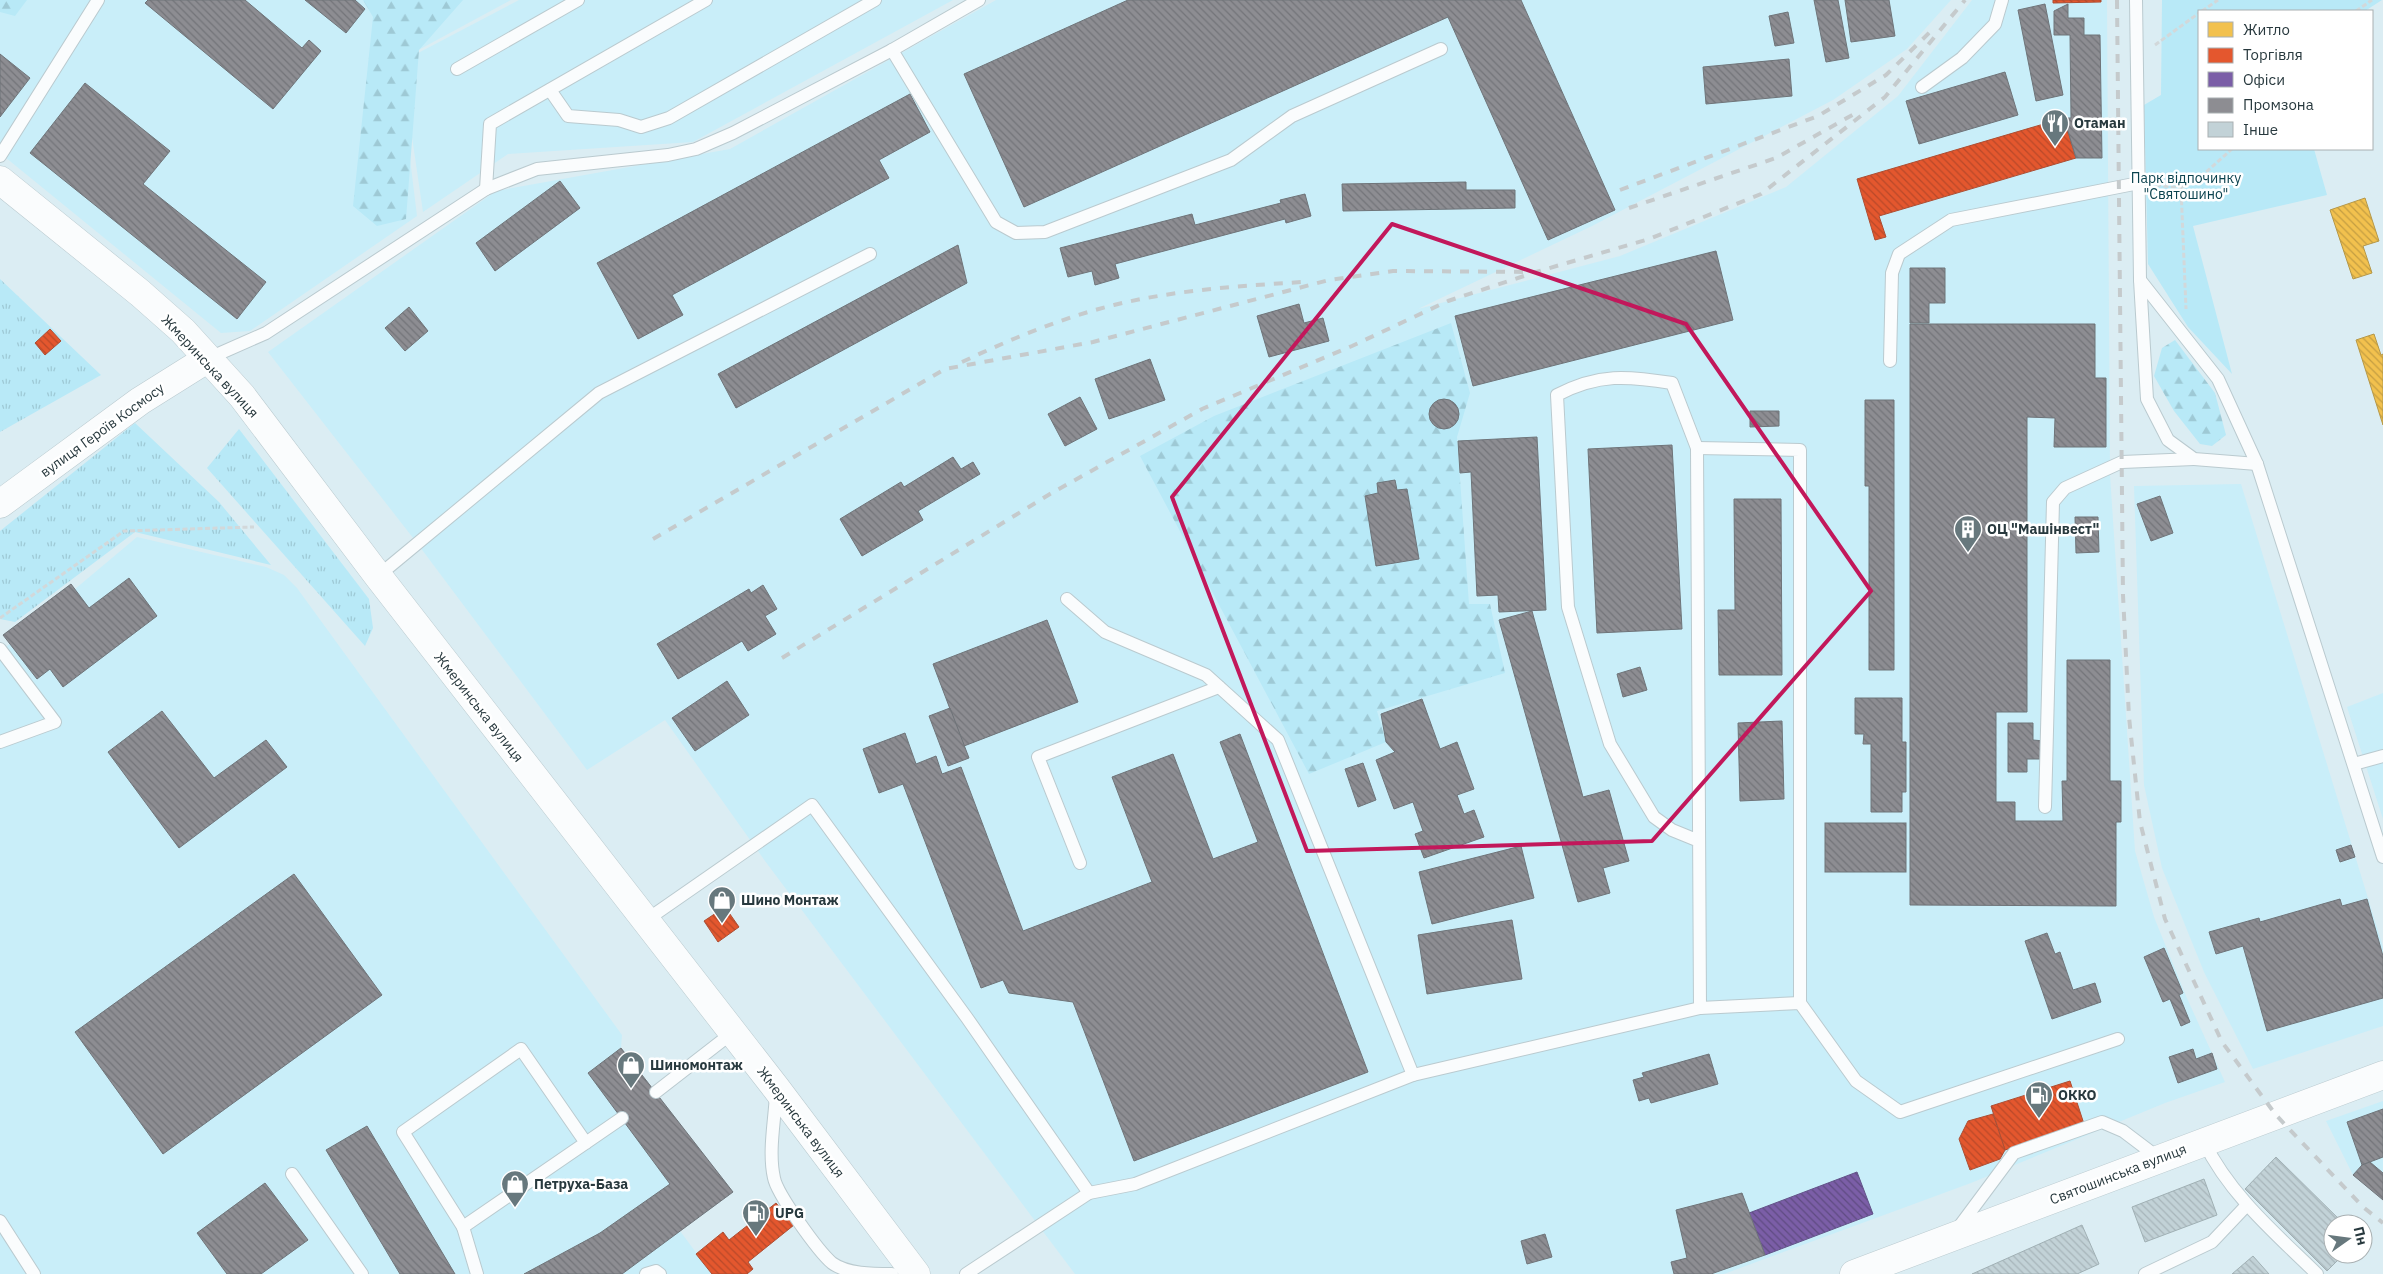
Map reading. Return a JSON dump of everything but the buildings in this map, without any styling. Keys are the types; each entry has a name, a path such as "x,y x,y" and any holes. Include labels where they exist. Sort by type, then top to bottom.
{"main road":[{"name":"Жмеринська вулиця","path":"0,180 140,293 183,331 242,396 378,576 776,1088 916,1274"},
{"name":"вулиця Героїв Космосу","path":"0,504 140,401 207,359"},
{"name":"Святошинська вулиця","path":"1854,1274 2383,1075"}],"lane":[{"path":"0,156 98,0"},
{"path":"457,69 578,0"},
{"path":"486,189 490,124 706,0"},
{"path":"550,90 568,116 619,120 641,127 669,118 875,0"},
{"path":"207,359 273,328 486,189 537,169 668,156 696,149 733,133 892,50 980,0"},
{"path":"1922,88 1962,58 1995,24 2002,0"},
{"path":"2136,0 2140,280 2147,399 2168,440 2194,459"},
{"path":"892,50 996,222 1016,233 1045,232 1231,160 1292,116 1442,49"},
{"path":"1890,361 1892,273 1899,254 1951,220 2139,182"},
{"path":"378,576 599,393 870,254"},
{"path":"2140,280 2218,379 2257,464 2383,857"},
{"path":"1699,840 1672,830 1654,817 1610,744 1568,607 1557,395 1579,383 1628,376 1672,383 1696,448 1699,840 1700,1008"},
{"path":"1696,448 1800,450 1800,1004 1856,1081 1900,1112 2118,1038"},
{"path":"2046,806 2053,502 2065,488 2122,462 2194,459 2257,464"},
{"path":"1067,599 1105,632 1206,675 1278,740 1413,1076"},
{"path":"0,649 56,722 0,742"},
{"path":"1080,863 1038,757 1220,687"},
{"path":"2354,764 2383,756"},
{"path":"645,921 812,805 967,1018 1089,1193"},
{"path":"974,1273 1089,1193 1135,1184 1413,1076 1700,1008 1800,1004"},
{"path":"656,1092 732,1033"},
{"path":"477,1274 463,1227 403,1132 521,1049 586,1143"},
{"path":"776,1088 772,1168 774,1180 782,1196 800,1223 832,1263 847,1270 871,1274 892,1274"},
{"path":"463,1227 622,1118"},
{"path":"1951,1238 2014,1153 2102,1122 2123,1131 2160,1159"},
{"path":"2204,1142 2238,1197 2317,1274"},
{"path":"292,1174 362,1274"},
{"path":"2145,1274 2212,1242 2246,1205"},
{"path":"0,1221 34,1274"},
{"path":"646,1274 656,1271 660,1274"}],"path":[{"path":"2203,10 2218,0"},
{"path":"2357,10 2372,0"},
{"path":"2137,57 2198,15"},
{"path":"2139,182 2181,188 2204,174 2231,150"},
{"path":"2181,188 2187,340"},
{"path":"0,618 124,531 254,527"}],"highlighted area":[{"path":"1392,224 1686,324 1871,591 1652,841 1307,851 1172,497"}],"shaded area":[{"path":"0,0 511,0 398,61 417,216 250,331 221,333 0,153"},
{"path":"519,0 953,0 693,142 508,154 423,212 401,62"},
{"path":"996,0 1951,0 1907,49 1833,100 1592,226 1418,309 1620,256 1786,187 1898,96 1972,0 2107,0 2110,475 2135,851 2154,917 2186,996 2225,1082 2165,1103 1971,1183 1724,1274 1075,1274 765,861 665,720 587,770 417,543 268,352 496,191 730,149"},
{"path":"2241,484 2383,947 2383,1026 2253,1069 2204,972 2162,868 2144,785 2134,486"},
{"path":"137,537 266,567 284,575 297,588 622,1035 621,1048 733,1192 680,1231 712,1274 0,1274 0,652"},
{"path":"2383,693 2383,819 2347,707"},
{"path":"2383,1101 2383,1200 2353,1175 2326,1121"}],"green space":[{"path":"0,0 27,0 15,16 0,12"},
{"path":"363,0 463,0 419,50 406,219 377,226 353,206 373,17"},
{"name":"Парк відпочинку \"Святошино\"","path":"2162,0 2382,0 2367,10 2198,10 2198,150 2314,150 2327,195 2193,226 2232,374 2188,327 2148,264 2144,105 2161,95"},
{"path":"0,279 101,375 0,432"},
{"path":"1451,323 1470,393 1457,437 1469,604 1490,604 1505,673 1377,711 1386,742 1309,774 1140,456 1214,416"},
{"path":"2175,340 2215,393 2226,435 2212,446 2200,444 2174,411 2154,376 2162,348"},
{"path":"135,423 219,502 271,565 135,532 15,622 0,619 0,531"},
{"path":"239,429 369,599 373,628 365,646 207,468"}],"railway":[{"path":"653,539 945,369 1093,342 1329,280 1393,271 1536,272 1649,239 1761,194 1885,97 1965,0"},
{"path":"2117,0 2123,595 2129,717 2140,822 2165,919 2222,1042 2276,1115 2363,1207 2383,1223"},
{"path":"1620,190 1818,116 1886,75 1930,32"},
{"path":"1629,208 1776,158 1854,114"},
{"path":"782,658 1050,494 1202,409 1352,346 1448,301 1527,275"},
{"path":"962,362 1036,330 1114,305 1184,292 1302,282"}],"place":[{"name":"Отаман","path":"2055,147"},
{"name":"ОЦ \"Машінвест\"","path":"1968,553"},
{"name":"Шино Монтаж","path":"722,924"},
{"name":"Шиномонтаж","path":"631,1089"},
{"name":"ОККО","path":"2039,1119"},
{"name":"Петруха-База","path":"515,1208"},
{"name":"UPG","path":"756,1237"}]}
